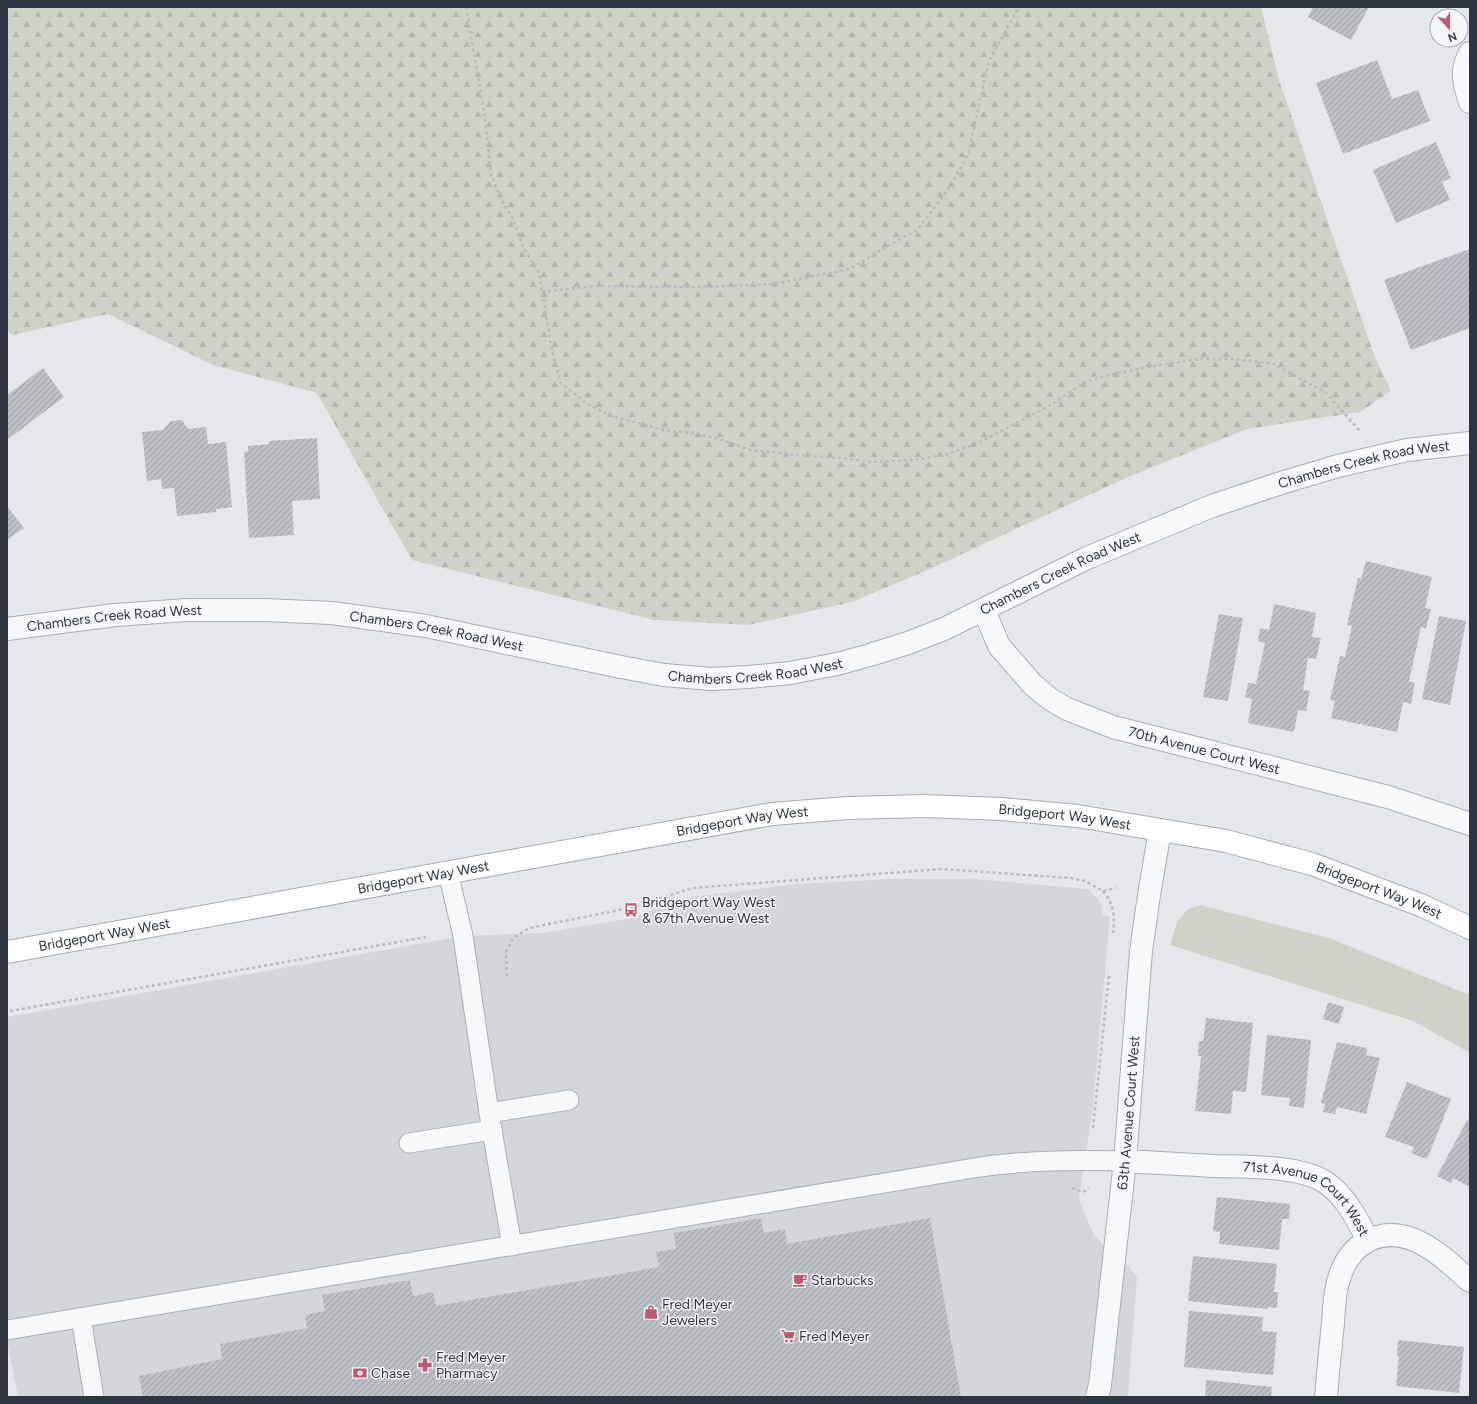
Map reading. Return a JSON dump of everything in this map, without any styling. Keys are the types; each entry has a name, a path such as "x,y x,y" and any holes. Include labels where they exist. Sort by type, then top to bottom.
{"main road":[{"name":"Bridgeport Way West","path":"7,952 772,814 848,808 925,806 1001,809 1078,816 1226,841 1312,864 1423,906 1470,928"}],"street":[{"path":"1469,54 1463,75 1464,84 1470,102"},
{"name":"Chambers Creek Road West","path":"7,629 115,615 187,610 265,610 332,613 426,626 621,668 664,675 711,679 770,675 837,664 908,643 944,629 1088,558 1212,506 1306,475 1381,456 1407,450 1470,443"},
{"name":"70th Avenue Court West","path":"984,610 999,646 1033,685 1050,699 1079,714 1113,727 1388,797 1470,824"},
{"name":"63th Avenue Court West","path":"1097,1397 1100,1385 1125,1161 1141,951 1160,830"},
{"name":"71st Avenue Court West","path":"1125,1161 1275,1169 1301,1172 1314,1176 1333,1188 1358,1220 1368,1240 1378,1236 1391,1236 1406,1238 1418,1242 1448,1261 1470,1281"},
{"path":"1326,1397 1338,1280 1350,1254 1358,1246 1368,1240"}],"lane":[{"path":"448,872 463,936 490,1122 512,1246"},
{"path":"409,1143 569,1100"},
{"path":"7,1330 1005,1163 1069,1160 1125,1161"},
{"path":"81,1318 94,1397"}],"path":[{"path":"466,7 485,118 491,175 501,199 513,219 523,247 538,273 552,351 561,383 586,403 611,416 664,430 694,433 719,439 750,450 871,462 913,460 945,455 980,442 1049,406 1085,382 1118,373 1166,364 1201,359 1235,359 1274,364 1326,393 1381,456"},
{"path":"542,292 594,286 701,288 773,284 850,270 884,248 917,230 954,181 968,155 989,61 1019,7"},
{"path":"507,976 506,952 513,938 529,928 634,907 692,888 942,869 1070,878 1085,881 1103,891 1111,902 1115,918 1113,933"},
{"path":"1103,891 1116,888"},
{"path":"10,1011 426,937"},
{"path":"1093,1128 1109,972"},
{"path":"1083,1192 1089,1188"}],"shaded area":[{"path":"893,879 975,879 1088,889 1099,900 1102,907 1102,915 1110,916 1093,1106 1079,1199 1093,1233 1102,1244 1120,1257 1137,1277 1128,1397 18,1397 7,1342 7,1017 463,936 542,933 633,918 683,898 796,884"}],"green space":[{"path":"7,7 1261,7 1279,80 1374,355 1391,391 1360,412 1247,429 1128,477 930,569 852,602 748,625 655,620 412,560 317,393 213,365 108,314 12,335 7,330"},
{"path":"1200,905 1329,938 1470,995 1470,1053 1413,1021 1170,945 1177,922 1187,910"}],"building":[{"path":"1313,7 1369,7 1351,40 1308,17"},
{"path":"1377,60 1392,99 1418,90 1430,121 1343,154 1316,83"},
{"path":"1436,142 1451,178 1442,182 1450,200 1396,223 1373,170"},
{"path":"1470,249 1470,328 1411,350 1384,280"},
{"path":"43,368 64,397 7,440 7,395"},
{"path":"182,420 188,429 206,427 208,444 226,442 232,507 216,509 216,512 177,516 174,488 162,489 161,479 147,481 142,432 163,430 171,421"},
{"path":"317,438 320,499 292,501 294,535 249,538 244,452 248,451 248,446 269,444 269,441"},
{"path":"7,506 24,528 7,540"},
{"path":"1366,561 1432,577 1425,608 1431,609 1426,629 1421,627 1409,681 1415,683 1411,704 1403,702 1397,732 1331,718 1335,701 1330,700 1340,656 1345,657 1352,626 1347,625 1358,578 1361,579"},
{"path":"1274,604 1316,613 1312,637 1321,638 1316,659 1308,658 1303,690 1310,691 1306,711 1298,710 1294,732 1248,723 1252,699 1245,697 1248,683 1256,684 1265,643 1258,641 1260,628 1269,630"},
{"path":"1219,614 1243,618 1228,701 1203,697"},
{"path":"1439,616 1466,621 1450,705 1422,699"},
{"path":"1328,1002 1344,1007 1339,1024 1323,1019"},
{"path":"1206,1018 1253,1023 1246,1092 1233,1091 1231,1114 1195,1111 1201,1056 1198,1056 1199,1041 1203,1041"},
{"path":"1267,1035 1311,1040 1304,1108 1289,1106 1290,1098 1261,1095"},
{"path":"1337,1042 1367,1048 1366,1055 1380,1058 1366,1114 1337,1107 1335,1114 1323,1112 1325,1104 1321,1103"},
{"path":"1407,1082 1451,1099 1426,1159 1411,1153 1414,1147 1385,1137"},
{"path":"1470,1117 1470,1187 1453,1178 1451,1183 1437,1176"},
{"path":"1217,1197 1290,1204 1289,1219 1282,1219 1279,1250 1219,1244 1220,1232 1213,1231"},
{"path":"761,1218 764,1233 785,1229 787,1244 930,1218 961,1397 143,1397 139,1376 222,1359 220,1344 307,1328 305,1315 325,1311 322,1295 410,1280 413,1296 433,1292 436,1306 659,1267 656,1252 676,1249 674,1233"},
{"path":"1193,1256 1277,1264 1274,1292 1278,1292 1277,1308 1268,1307 1267,1309 1188,1301"},
{"path":"1189,1311 1263,1317 1262,1331 1277,1332 1273,1375 1184,1367"},
{"path":"1398,1340 1464,1347 1459,1393 1396,1386 1399,1356 1397,1356"},
{"path":"1206,1380 1272,1387 1271,1397 1205,1397"}],"place":[{"name":"Bridgeport Way West & 67th Avenue West","path":"631,910"},
{"name":"Starbucks","path":"800,1280"},
{"name":"Fred Meyer Jewelers","path":"651,1312"},
{"name":"Fred Meyer","path":"788,1336"},
{"name":"Fred Meyer Pharmacy","path":"425,1365"},
{"name":"Chase","path":"360,1373"}]}
